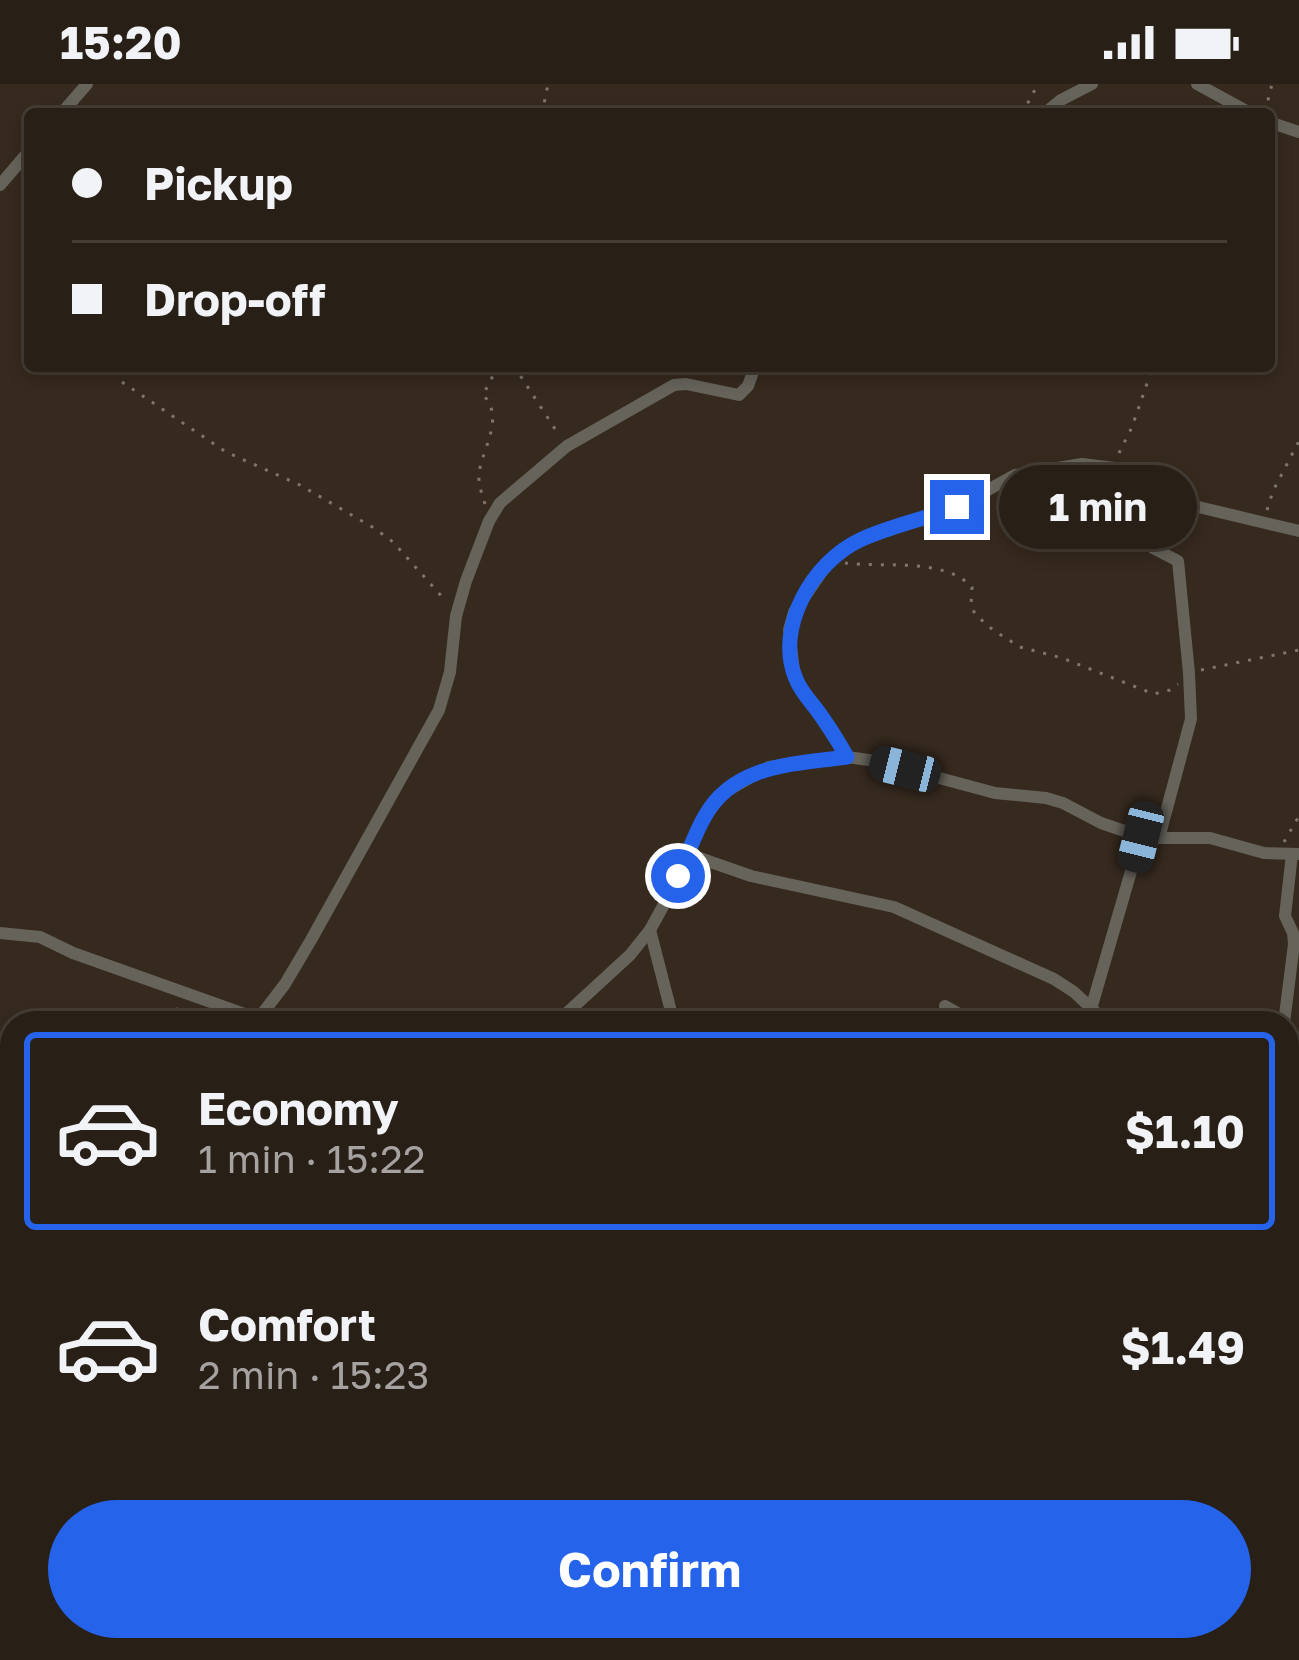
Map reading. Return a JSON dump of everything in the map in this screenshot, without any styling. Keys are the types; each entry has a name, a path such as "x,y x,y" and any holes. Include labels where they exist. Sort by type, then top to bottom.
{"street":[{"path":"66,108 87,84"},
{"path":"1051,108 1092,84"},
{"path":"1197,84 1241,108"},
{"path":"0,185 24,157"},
{"path":"270,1011 439,710 451,672 456,616 466,581 500,502 567,446 674,386 739,395 753,372"},
{"path":"847,757 795,679 789,630 794,612 831,562 860,540 957,507 1015,475 1067,465 1123,469 1178,501 1299,531"},
{"path":"1157,488 1147,539 1153,548 1178,562 1191,719 1160,838"},
{"path":"569,1011 650,930 706,814 722,793 770,767 847,757 995,793 1046,798 1125,834 1210,838 1296,854 1286,916 1294,944 1286,1011"},
{"path":"1091,1009 1141,837"},
{"path":"688,854 751,876 894,907 1054,979 1093,1011"},
{"path":"650,930 671,1011"},
{"path":"0,933 40,937 238,1011"},
{"path":"945,1006 954,1011"}],"path":[{"path":"489,521 479,474 493,407 483,395 495,372"},
{"path":"518,372 567,446"},
{"path":"1111,466 1132,427 1152,372"},
{"path":"122,382 226,452 300,485 374,528 431,582 456,616"},
{"path":"1264,520 1299,441"},
{"path":"831,562 928,568 960,577 972,587 972,610 993,630 1020,646 1154,694 1170,690 1189,673 1299,650"},
{"path":"1277,854 1299,815"},
{"path":"177,1011 200,998"}],"route":[{"path":"678,876 706,814 722,793 770,767 847,757 795,679 789,630 807,591 840,552 860,540 957,507"}]}
